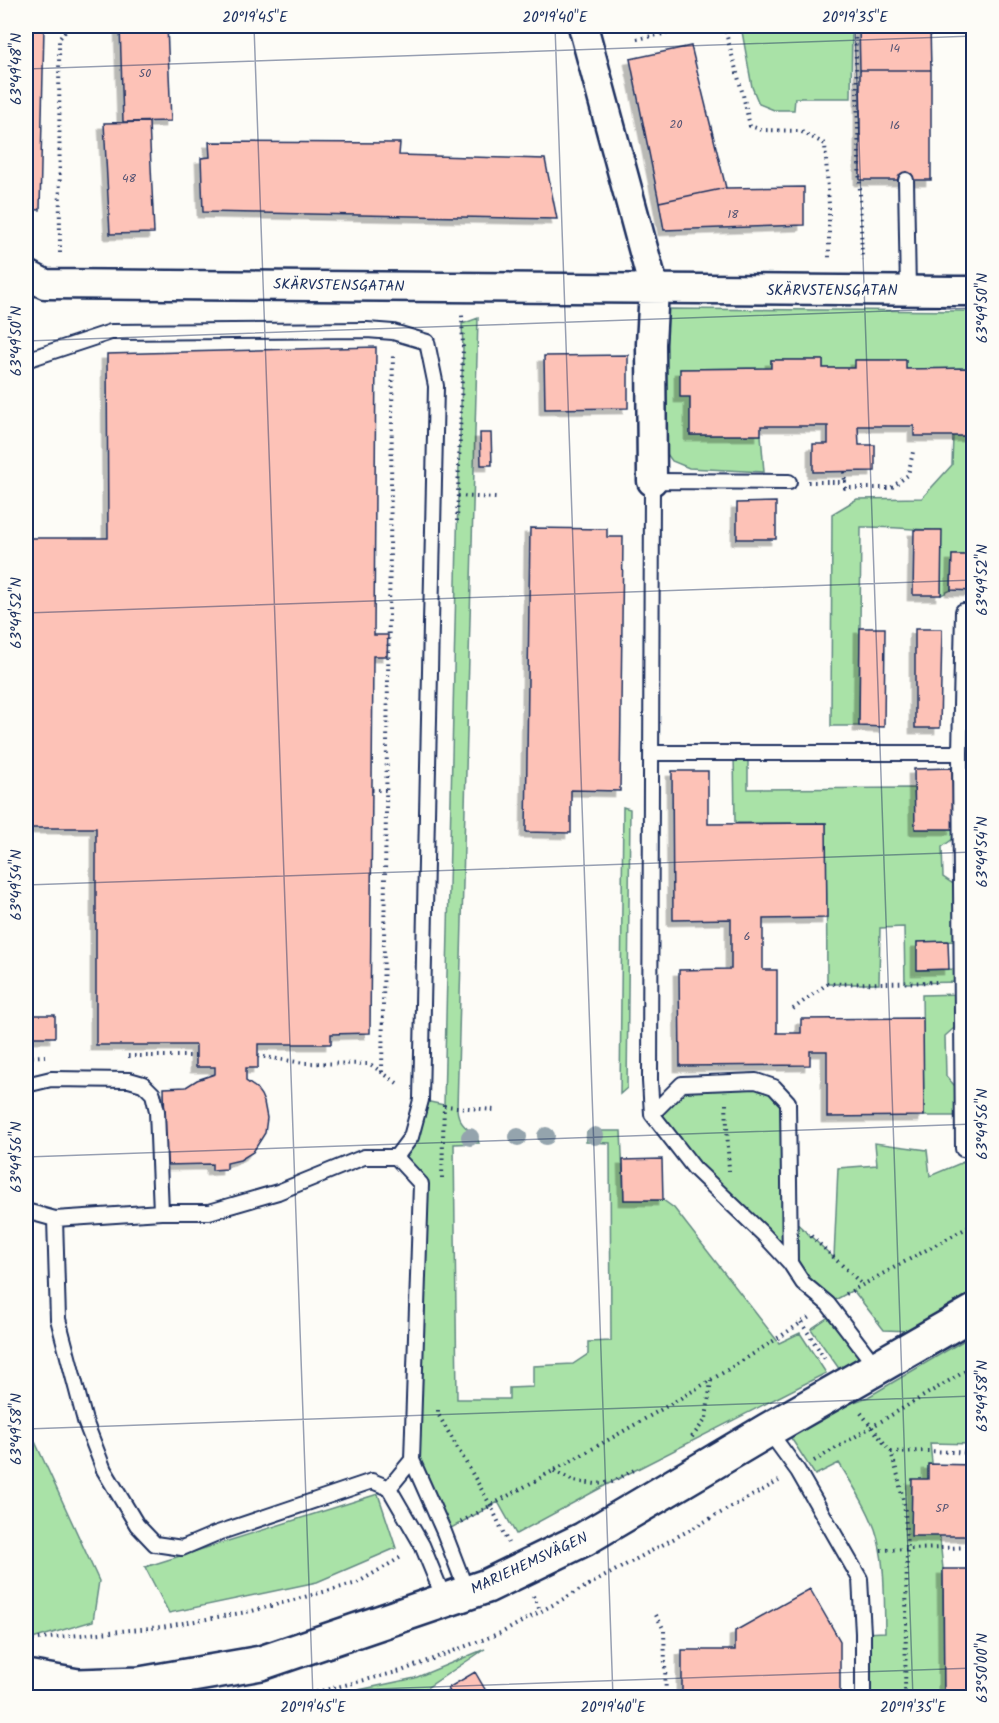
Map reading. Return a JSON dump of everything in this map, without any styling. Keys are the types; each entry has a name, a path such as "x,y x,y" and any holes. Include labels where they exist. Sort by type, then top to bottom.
{"street":[{"path":"583,26 654,289 651,344 652,481"},
{"name":"SKÄRVSTENSGATAN","path":"26,274 45,284 974,291"},
{"name":"MARIEHEMSVÄGEN","path":"46,1684 140,1684 261,1662 487,1586 584,1539 974,1312"}],"lane":[{"path":"906,180 908,291"},
{"path":"26,360 111,332 367,330 393,332 427,342 436,386 421,1100 411,1137 396,1157"},
{"path":"789,482 652,481 650,1058 652,1114 694,1168 731,1202 790,1263 803,1283 828,1304 877,1368"},
{"path":"963,611 960,753 963,1149"},
{"path":"652,753 960,753"},
{"path":"26,1084 51,1079 129,1080 143,1084 153,1094 157,1111 161,1212"},
{"path":"652,1114 682,1084 756,1081 774,1087 788,1102 790,1263"},
{"path":"26,1211 55,1219 161,1212 209,1212 278,1192 364,1157 396,1157 421,1184 412,1460 444,1532 456,1597"},
{"path":"55,1219 58,1319 85,1421 104,1470 137,1525 155,1544 182,1548 215,1534 372,1481 389,1488 456,1597"},
{"path":"768,1430 798,1471 860,1580 863,1633 862,1698"},
{"path":"389,1488 412,1460"}],"path":[{"path":"60,253 59,39 70,26"},
{"path":"637,39 705,26"},
{"path":"724,26 750,126 762,130 800,131 825,144 830,205 829,259"},
{"path":"855,26 862,260"},
{"path":"457,532 462,324"},
{"path":"382,1072 393,332"},
{"path":"844,472 845,488 891,488 908,475 913,452"},
{"path":"789,482 844,482"},
{"path":"458,496 496,498"},
{"path":"372,790 386,790"},
{"path":"793,1009 827,984 962,981"},
{"path":"258,1056 304,1063 370,1064 421,1100"},
{"path":"725,1082 731,1202"},
{"path":"442,1189 444,1094"},
{"path":"444,1106 494,1110"},
{"path":"790,1217 863,1285"},
{"path":"444,1532 711,1380 828,1304 974,1224"},
{"path":"293,1698 401,1671 503,1632 798,1471 974,1366"},
{"path":"689,1440 706,1419 711,1380"},
{"path":"438,1402 438,1414 491,1506"},
{"path":"871,1426 891,1452 905,1511 907,1548 905,1698"},
{"path":"891,1452 974,1453"},
{"path":"554,1471 573,1481 596,1484 612,1482 641,1466"},
{"path":"30,1640 161,1627 252,1611 357,1583 422,1545"},
{"path":"880,1550 974,1547"},
{"path":"26,1571 30,1640 46,1684"},
{"path":"656,1615 664,1630 666,1698"}],"green space":[{"path":"741,26 852,26 851,98 795,98 794,110 774,110 759,104 752,87"},
{"path":"665,309 973,311 973,368 906,369 905,360 856,360 855,368 823,368 823,360 771,360 771,368 680,369 690,397 690,435 761,435 764,472 689,468 672,461 667,454"},
{"path":"478,318 457,1109 461,1121 465,1127 476,1134 479,1143 454,1144 457,1399 509,1399 509,1388 533,1387 533,1366 573,1364 588,1354 588,1342 611,1341 610,1143 586,1142 587,1132 592,1131 621,1131 624,1200 663,1200 674,1208 779,1343 800,1333 826,1373 608,1484 516,1534 498,1502 444,1532 412,1460 421,1184 396,1157 421,1100 444,1105 462,324"},
{"path":"953,436 973,436 973,555 952,555 951,590 941,595 941,530 861,527 859,726 831,726 832,514 857,499 922,498 952,465"},
{"path":"734,753 748,753 748,789 914,788 916,829 961,829 960,779 973,777 973,842 961,833 942,847 943,877 961,889 973,880 973,917 961,917 961,941 917,942 918,970 961,969 961,951 973,951 973,1011 962,1002 962,1021 945,1036 946,1076 962,1094 962,1116 924,1116 922,995 961,994 962,982 905,983 904,927 880,928 879,984 827,984 826,823 735,823"},
{"path":"623,807 630,809 627,1088 620,1094"},
{"path":"756,1081 788,1102 790,1217 834,1258 838,1168 877,1165 875,1143 927,1150 930,1176 973,1158 973,1294 910,1331 884,1330 853,1290 828,1304 652,1114 682,1084"},
{"path":"830,1316 862,1358 840,1370 811,1329"},
{"path":"973,1335 973,1444 930,1443 943,1569 944,1697 863,1697 863,1633 885,1632 884,1580 879,1542 867,1512 839,1463 815,1475 789,1435 840,1407 868,1397"},
{"path":"26,1422 99,1581 93,1621 29,1640 26,1640"},
{"path":"378,1494 396,1548 317,1582 169,1613 145,1567"},
{"path":"485,1649 413,1697 326,1697 415,1678"}],"building":[{"path":"26,26 44,26 40,210 26,209"},
{"path":"120,26 167,26 171,121 123,122"},
{"path":"859,26 930,26 931,70 860,70"},
{"path":"691,46 726,188 659,202 630,59"},
{"path":"860,70 931,70 931,180 860,180"},
{"path":"149,122 154,233 110,234 104,123"},
{"path":"209,142 400,143 399,155 545,159 557,219 203,212 201,158 210,157"},
{"path":"804,187 804,225 664,230 659,202 726,188"},
{"path":"376,347 374,635 388,635 387,656 373,656 370,1033 331,1034 331,1044 258,1044 258,1068 246,1068 246,1081 261,1095 267,1118 265,1133 253,1152 240,1160 227,1163 227,1169 212,1170 212,1164 166,1165 164,1088 186,1087 197,1080 215,1074 215,1067 196,1067 196,1045 96,1045 96,828 26,828 26,538 108,538 107,354"},
{"path":"628,355 628,408 545,409 544,356"},
{"path":"771,360 823,360 823,368 855,368 855,360 906,360 906,369 974,368 974,436 914,436 914,426 858,426 859,445 875,445 875,471 813,472 813,444 828,444 828,426 761,426 761,435 690,435 690,397 680,397 680,369 771,368"},
{"path":"480,433 491,433 492,465 481,465"},
{"path":"776,502 776,539 737,539 737,503"},
{"path":"530,528 607,529 607,537 623,537 620,791 571,790 571,833 526,832"},
{"path":"914,530 942,530 941,595 913,595"},
{"path":"952,555 974,555 974,591 951,590"},
{"path":"860,628 885,628 884,727 859,726"},
{"path":"915,629 942,629 940,728 915,728"},
{"path":"952,768 954,829 915,829 914,769"},
{"path":"672,771 708,771 708,824 826,823 827,918 763,919 763,970 777,970 777,1033 801,1033 801,1019 923,1018 924,1116 827,1117 827,1051 810,1051 810,1065 680,1066 679,970 731,969 731,919 673,920"},
{"path":"948,941 949,969 917,970 917,942"},
{"path":"26,1015 55,1015 55,1037 26,1037"},
{"path":"662,1159 663,1200 624,1200 623,1160"},
{"path":"928,1464 974,1465 974,1536 911,1536 912,1479 928,1479"},
{"path":"943,1569 974,1569 974,1698 944,1698"},
{"path":"810,1589 840,1641 840,1698 682,1698 682,1650 735,1650 735,1631"},
{"path":"475,1672 490,1698 453,1698 448,1688"}]}
